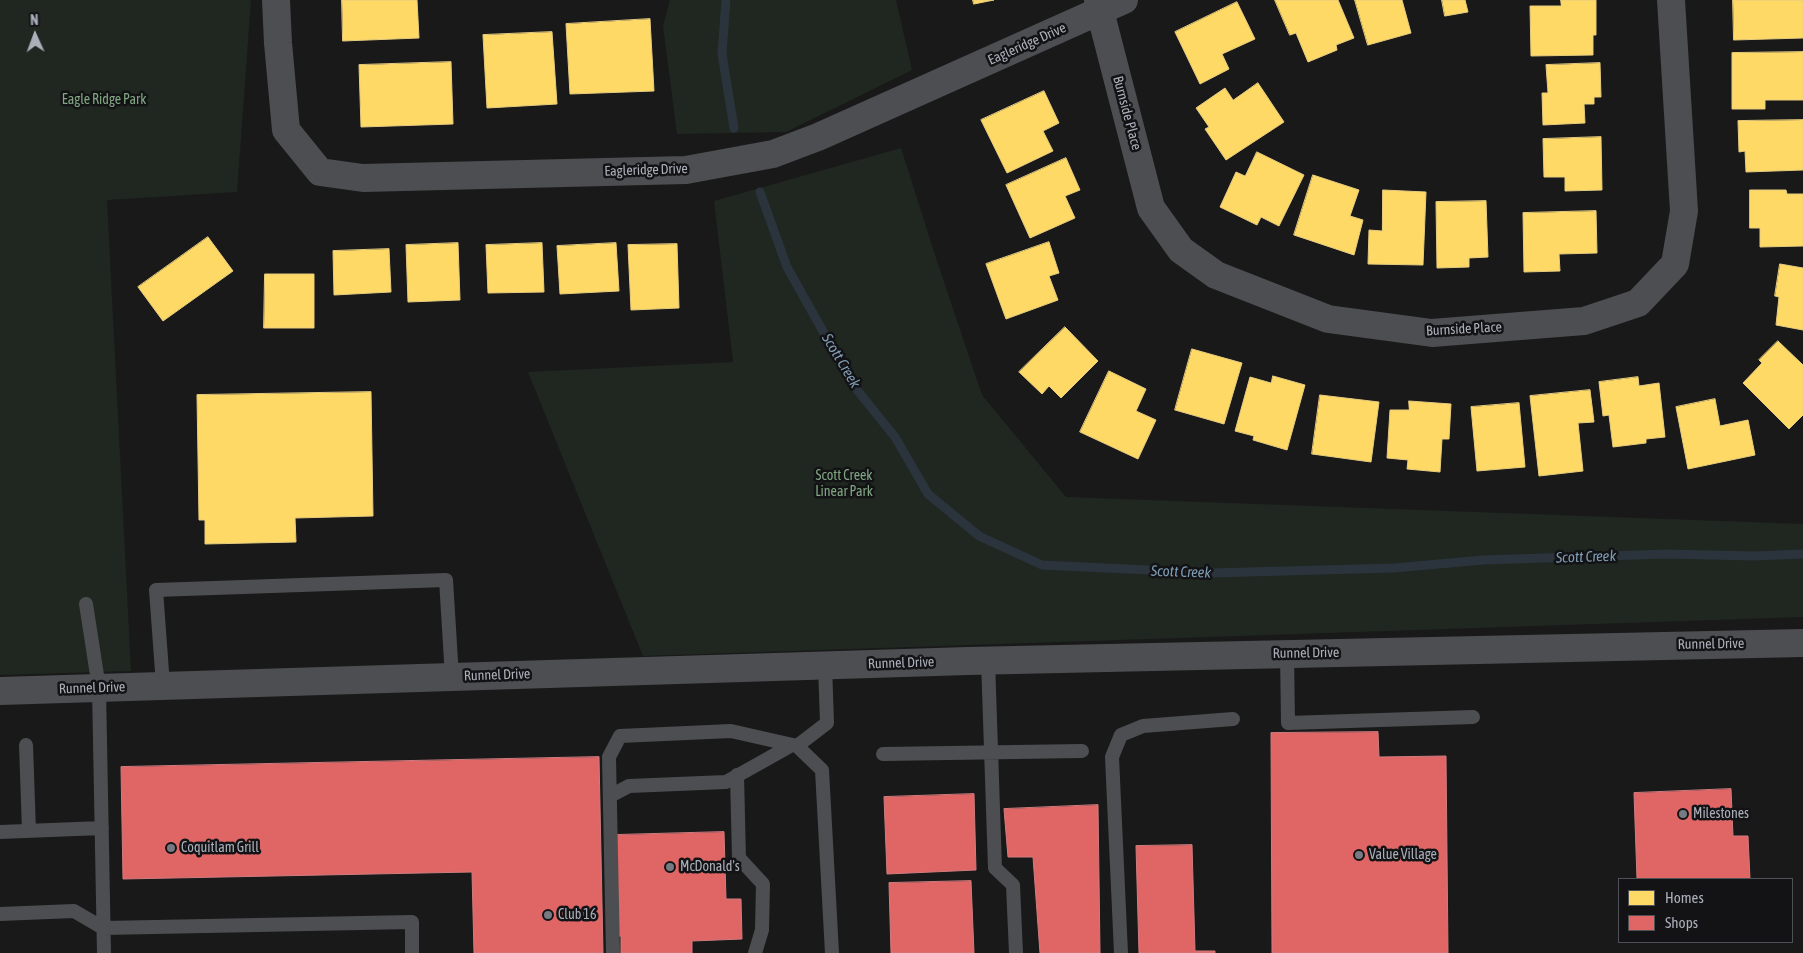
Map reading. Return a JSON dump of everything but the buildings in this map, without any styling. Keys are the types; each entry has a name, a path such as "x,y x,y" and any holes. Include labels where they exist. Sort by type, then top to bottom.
{"street":[{"name":"Eagleridge Drive","path":"276,0 286,130 320,172 363,178 686,170 773,154 818,137 1107,4"},
{"name":"Burnside Place","path":"1107,4 1151,208 1181,250 1216,276 1328,319 1432,333 1584,321 1638,303 1675,264 1684,211 1671,0"},
{"name":"Runnel Drive","path":"0,691 988,660 1803,642"}],"lane":[{"path":"163,685 156,590 446,580 452,677"},
{"path":"86,604 99,688 104,953"},
{"path":"1287,654 1288,723 1473,717"},
{"path":"988,660 995,868 1013,886 1016,953"},
{"path":"610,796 629,786 726,782 794,745 827,722 825,665"},
{"path":"1121,953 1112,757 1121,735 1143,726 1233,719"},
{"path":"613,953 609,757 620,736 731,731 794,745 822,770 832,953"},
{"path":"26,745 29,831"},
{"path":"883,754 1082,751"},
{"path":"737,775 739,858 763,884 762,930 755,953"},
{"path":"0,832 102,828"},
{"path":"0,914 74,911 103,928 412,922 412,953"}],"green space":[{"name":"Eagle Ridge Park","path":"0,0 251,0 237,192 107,200 131,671 0,675"},
{"path":"670,0 896,0 912,70 786,132 677,134 663,26"},
{"name":"Scott Creek Linear Park","path":"901,148 982,395 1066,497 1803,524 1803,617 643,656 528,372 733,362 714,201"}],"waterway":[{"name":"Scott Creek","path":"726,0 722,54 734,128"},
{"name":"Scott Creek","path":"760,192 787,267 853,385 895,437 928,494 979,536 1042,565 1212,573 1394,568 1483,560 1666,554 1754,556 1803,554"}],"place":[{"name":"Milestones","path":"1683,814"},
{"name":"Coquitlam Grill","path":"171,848"},
{"name":"Value Village","path":"1359,855"},
{"name":"McDonald's","path":"670,867"},
{"name":"Club 16","path":"548,915"}]}
